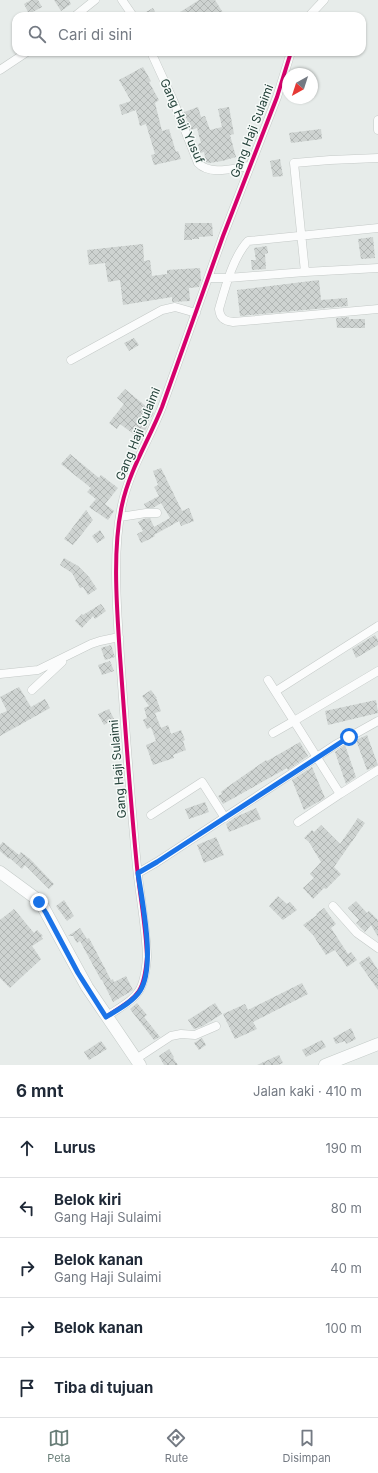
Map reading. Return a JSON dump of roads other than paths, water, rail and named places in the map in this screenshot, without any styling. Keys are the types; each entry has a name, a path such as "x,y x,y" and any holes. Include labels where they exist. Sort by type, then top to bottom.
{"street":[{"path":"81,12 96,0"},
{"path":"122,0 130,12"},
{"path":"313,12 324,0"},
{"path":"0,70 21,56"},
{"name":"Gang Haji Yusuf","path":"153,56 173,100 198,163 202,167 210,170 249,166"},
{"name":"Gang Haji Sulaimi","path":"106,1017 136,996 143,985 147,956 125,726 119,637 117,579 120,517 126,490 137,461 156,422 249,166 278,97 290,56"},
{"path":"378,120 378,130"},
{"path":"306,272 294,163 378,158"},
{"path":"378,228 248,241 242,249 228,278 219,309 219,314 227,321 233,322 378,309"},
{"path":"208,278 378,268"},
{"path":"71,360 162,310 175,307 196,313"},
{"path":"120,517 157,513"},
{"path":"276,691 378,626"},
{"path":"0,674 38,670 91,644 119,637"},
{"path":"32,690 67,657"},
{"path":"273,733 378,671"},
{"path":"268,680 340,794"},
{"path":"138,873 342,741 378,721"},
{"path":"298,822 378,770"},
{"path":"151,815 202,782 225,818"},
{"path":"0,872 34,897 42,905 78,973 106,1017 138,1062 171,1036 181,1034 196,1035 216,1026"},
{"path":"333,906 357,933 378,948"},
{"path":"325,1065 378,1044"}]}
